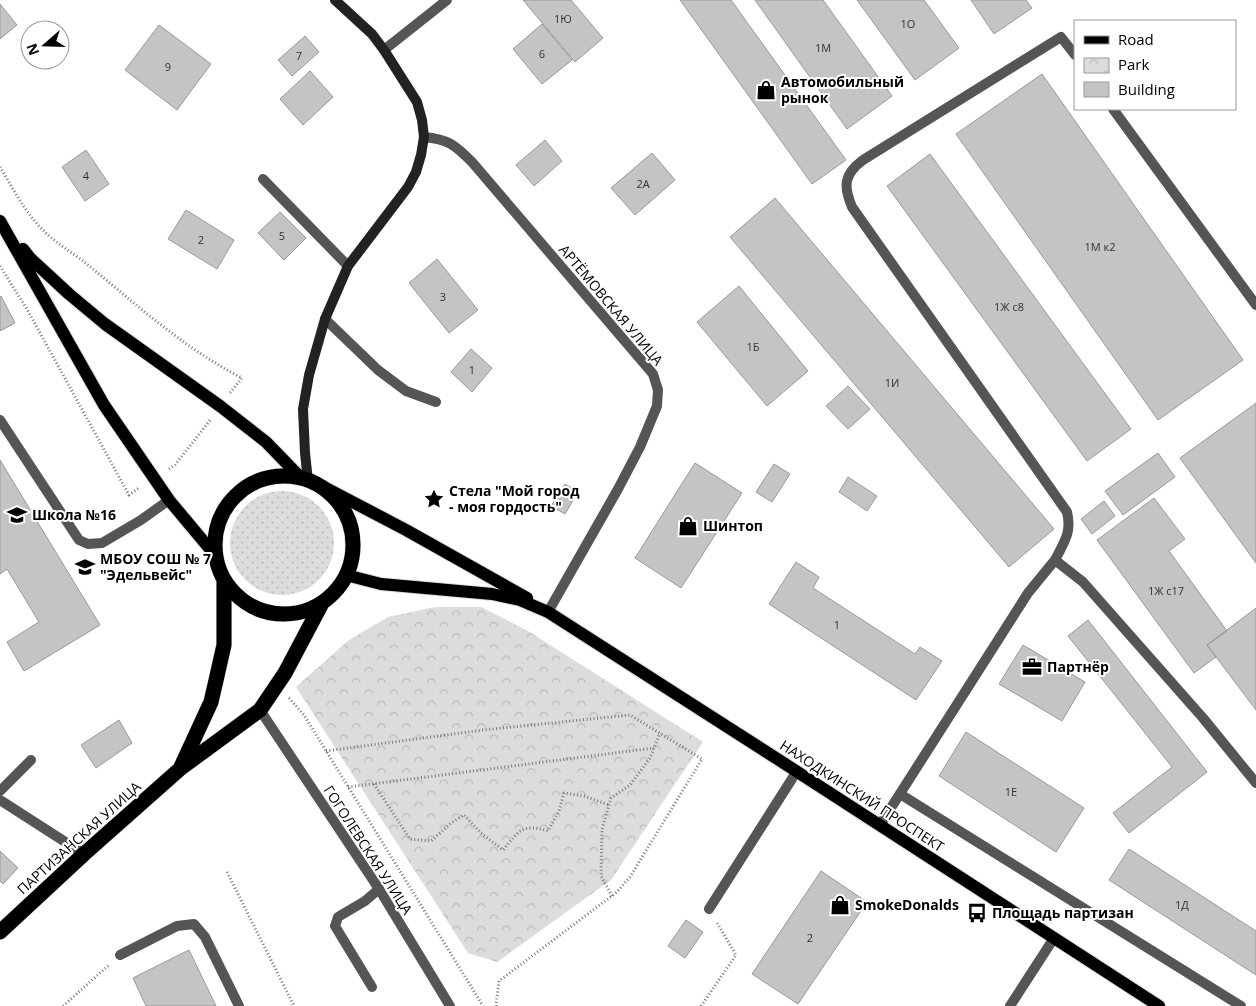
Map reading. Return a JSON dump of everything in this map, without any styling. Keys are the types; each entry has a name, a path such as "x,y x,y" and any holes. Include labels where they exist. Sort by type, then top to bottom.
{"highway":[{"path":"273,476 304,479 324,487 344,508 353,535 352,562 340,587 320,605 295,615 267,614 243,602 224,582 215,555 216,528 226,505 247,485 273,476"},
{"name":"ПАРТИЗАНСКАЯ УЛИЦА","path":"180,768 211,702 224,645 224,582"},
{"name":"ПАРТИЗАНСКАЯ УЛИЦА","path":"0,932 180,768 260,710 277,685 320,605"}],"main road":[{"path":"304,479 303,409 309,375 325,319 348,266 408,187 416,172 424,137 417,102 384,50 372,34 335,0"},
{"path":"0,220 30,258 69,294 105,324 220,406 258,436 304,479"},
{"path":"0,220 104,405 168,500 215,555"},
{"path":"324,487 415,534 543,607 548,612"},
{"path":"346,575 381,584 492,594 520,600 548,612"},
{"name":"НАХОДКИНСКИЙ ПРОСПЕКТ","path":"548,612 1159,1006"}],"street":[{"path":"384,50 447,0"},
{"path":"880,825 1028,593 1055,560 1068,534 1070,523 1067,512 852,207 846,189 851,171 863,160 1061,37 1074,55"},
{"path":"1114,110 1256,305"},
{"name":"АРТЁМОВСКАЯ УЛИЦА","path":"424,137 436,138 455,145 472,162 653,374 658,390 657,406 640,447 548,612"},
{"path":"263,180 348,266"},
{"path":"325,319 378,370 406,391 436,402"},
{"path":"0,420 79,540 88,544 102,543 141,520 168,500"},
{"path":"1055,560 1083,582 1203,718 1256,783"},
{"name":"ГОГОЛЕВСКАЯ УЛИЦА","path":"260,710 379,889 450,1006"},
{"path":"0,791 31,760"},
{"path":"709,909 797,771"},
{"path":"900,794 1241,1006"},
{"path":"0,800 84,854"},
{"path":"372,987 335,926 338,917 379,889"},
{"path":"120,955 177,926 194,924 205,937 239,1006"},
{"path":"1010,1006 1054,938"}],"path":[{"path":"277,685 304,715 483,1006"},
{"path":"326,751 483,730 630,714 702,759 630,877 612,896 499,981 496,1006"},
{"path":"612,896 601,876 602,829 611,798 630,785 650,758 660,733"},
{"path":"348,787 654,748"},
{"path":"374,784 410,839 431,841 451,823 464,815 482,834 502,850 517,832 532,826 548,831 564,793 584,796 609,805"},
{"path":"227,872 294,1006"},
{"path":"701,1006 736,955 709,909"},
{"path":"63,1006 120,955"}],"green space":[{"path":"282,491 302,495 311,500 325,514 330,523 334,543 330,563 325,572 311,586 302,591 282,595 262,591 253,586 239,572 234,563 230,543 234,523 239,514 253,500 262,495"},
{"path":"435,607 481,607 528,631 703,742 611,880 497,962 468,953 296,687 349,640 388,617"}],"building":[{"path":"523,0 571,0 603,38 575,62"},
{"path":"680,0 731,0 846,160 812,184"},
{"path":"755,0 823,0 892,96 847,129"},
{"path":"857,0 924,0 959,48 915,80"},
{"path":"971,0 1026,0 1032,8 994,34"},
{"path":"0,4 17,25 0,39"},
{"path":"542,24 572,60 542,84 513,49"},
{"path":"159,25 211,64 177,110 125,70"},
{"path":"305,36 319,52 292,76 278,60"},
{"path":"310,71 333,97 303,125 280,99"},
{"path":"1042,74 1243,360 1158,420 956,134"},
{"path":"545,140 562,161 534,186 516,165"},
{"path":"86,150 109,184 85,201 62,167"},
{"path":"652,153 675,180 635,215 611,188"},
{"path":"930,154 1131,429 1087,461 887,186"},
{"path":"775,198 1054,529 1009,567 730,237"},
{"path":"186,210 234,240 217,269 168,239"},
{"path":"280,212 306,238 284,260 258,233"},
{"path":"437,259 478,310 449,333 409,283"},
{"path":"739,286 808,371 767,406 697,322"},
{"path":"0,297 15,323 0,331"},
{"path":"471,349 492,368 472,392 451,372"},
{"path":"848,386 870,409 848,429 826,406"},
{"path":"1256,403 1256,563 1180,458"},
{"path":"1158,453 1175,477 1123,515 1105,491"},
{"name":"Школа №16","path":"0,460 100,625 24,671 7,642 39,622 7,569 0,574"},
{"name":"Шинтоп","path":"695,463 742,493 681,588 635,558"},
{"path":"774,464 790,474 772,502 756,492"},
{"path":"848,477 877,496 867,511 839,492"},
{"path":"565,484 578,492 565,514 551,506"},
{"path":"1154,498 1185,539 1169,551 1227,631 1207,645 1216,657 1194,673 1097,540"},
{"path":"1104,501 1115,516 1092,534 1081,519"},
{"path":"796,562 819,577 813,588 915,654 920,647 942,661 916,700 769,604"},
{"path":"1256,608 1256,710 1207,645"},
{"path":"1088,620 1207,772 1129,833 1113,813 1172,767 1068,636"},
{"path":"1023,645 1085,682 1062,721 999,684"},
{"path":"119,720 132,743 96,768 81,745"},
{"path":"966,732 1084,808 1056,852 939,776"},
{"path":"1129,849 1256,931 1256,975 1109,880"},
{"path":"0,851 18,868 3,884 0,881"},
{"path":"821,871 867,902 798,1004 752,974"},
{"path":"686,920 703,932 685,958 668,946"},
{"path":"189,950 216,1006 146,1006 133,978"}],"place":[{"name":"Автомобильный рынок","path":"766,90"},
{"name":"Стела \"Мой город - моя гордость\"","path":"434,499"},
{"name":"Школа №16","path":"17,515"},
{"name":"Шинтоп","path":"688,526"},
{"name":"МБОУ СОШ № 7 \"Эдельвейс\"","path":"85,567"},
{"name":"Партнёр","path":"1032,667"},
{"name":"SmokeDonalds","path":"840,905"},
{"name":"Площадь партизан","path":"977,913"}]}
